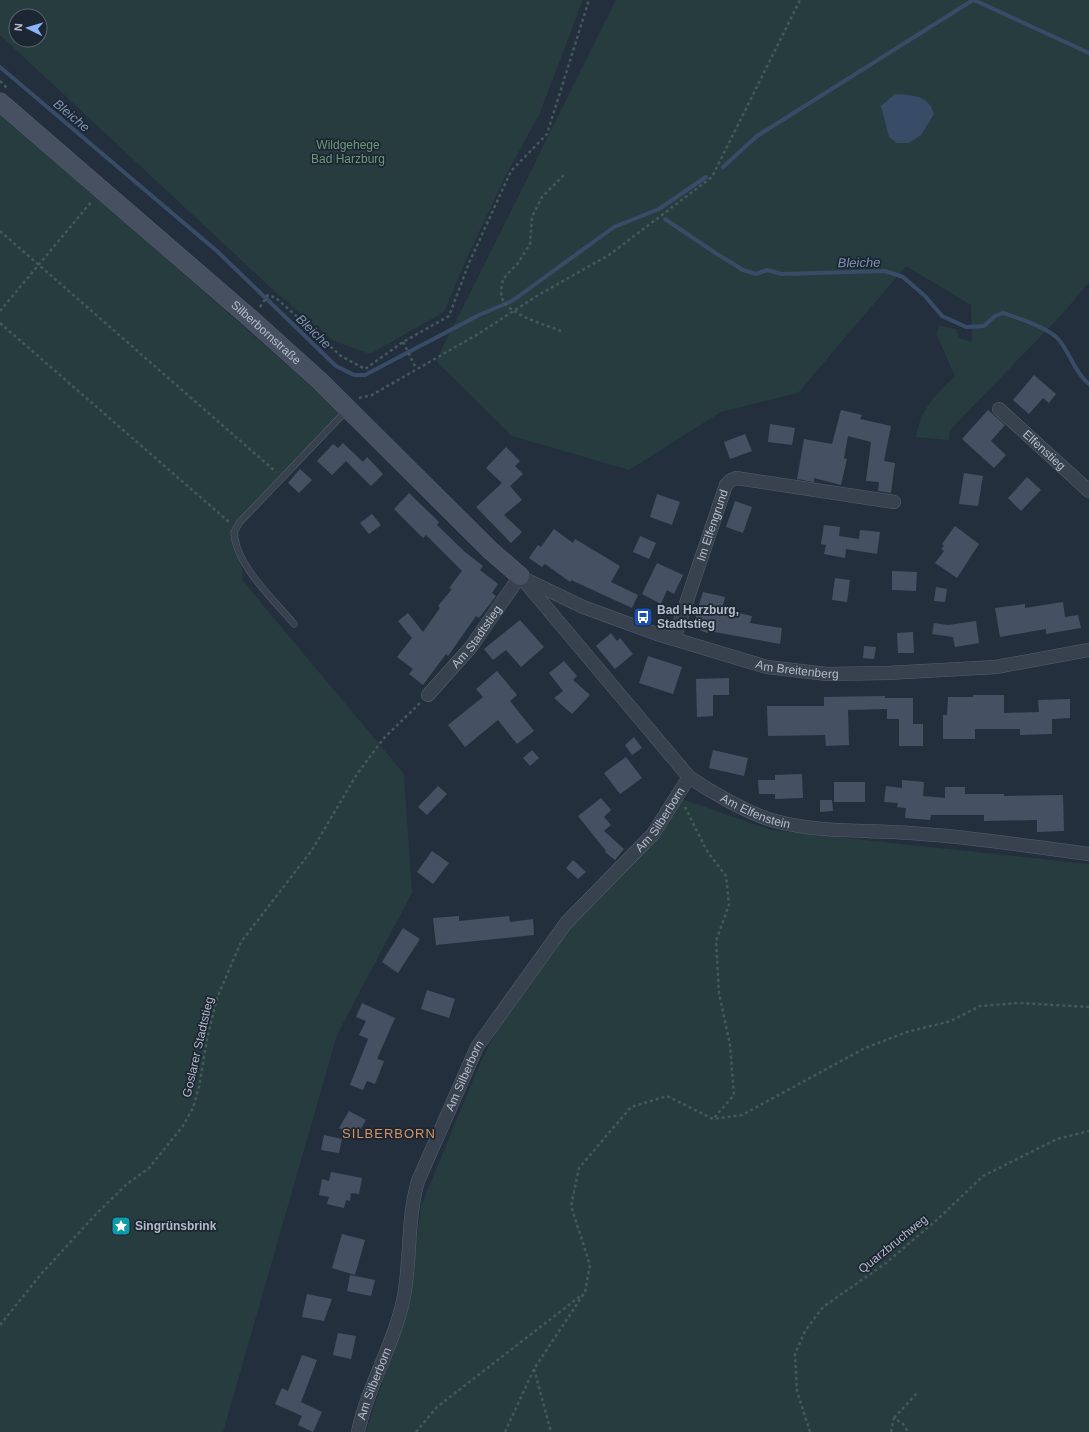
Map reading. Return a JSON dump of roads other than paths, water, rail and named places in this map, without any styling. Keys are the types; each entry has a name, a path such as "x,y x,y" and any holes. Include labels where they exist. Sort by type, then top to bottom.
{"street":[{"name":"Silberbornstraße","path":"0,102 250,318 343,404 490,550 520,576"},
{"name":"Elfenstieg","path":"999,409 1089,491"},
{"name":"Im Elfengrund","path":"674,639 726,485 731,480 736,478 894,502"},
{"name":"Am Breitenberg","path":"520,576 583,608 674,639 767,667 827,674 888,673 996,667 1089,650"},
{"name":"Am Stadtstieg","path":"428,695 472,647 520,576"},
{"name":"Am Elfenstein","path":"520,576 689,777 701,785 754,812 775,821 819,828 924,834 1089,854"},
{"name":"Am Silberborn","path":"358,1432 362,1414 396,1326 404,1296 412,1203 418,1181 477,1047 566,923 653,834 689,777"}],"lane":[{"path":"294,624 247,567 235,542 236,527 282,478 343,404"}],"water":[{"path":"895,94 919,97 928,103 934,114 921,135 909,143 897,143 889,137 881,106"}],"waterway":[{"path":"723,167 757,136 973,0"},
{"path":"974,0 1089,53"},
{"name":"Bleiche","path":"0,67 218,252 336,366 354,375 365,375 479,315 512,301 614,227 659,209 706,177"},
{"name":"Bleiche","path":"665,219 743,270 756,274 767,270 782,274 885,271 903,277 925,296 942,316 966,327 984,326 995,316 1003,313 1025,321 1049,331 1055,336 1063,345 1076,369 1089,384"}],"place":[{"name":"Bad Harzburg, Stadtstieg","path":"643,617"},
{"name":"Singrünsbrink","path":"121,1226"}],"district":[{"name":"SILBERBORN","path":"389,1133"}],"park label":[{"name":"Wildgehege Bad Harzburg","path":"348,152"}]}
